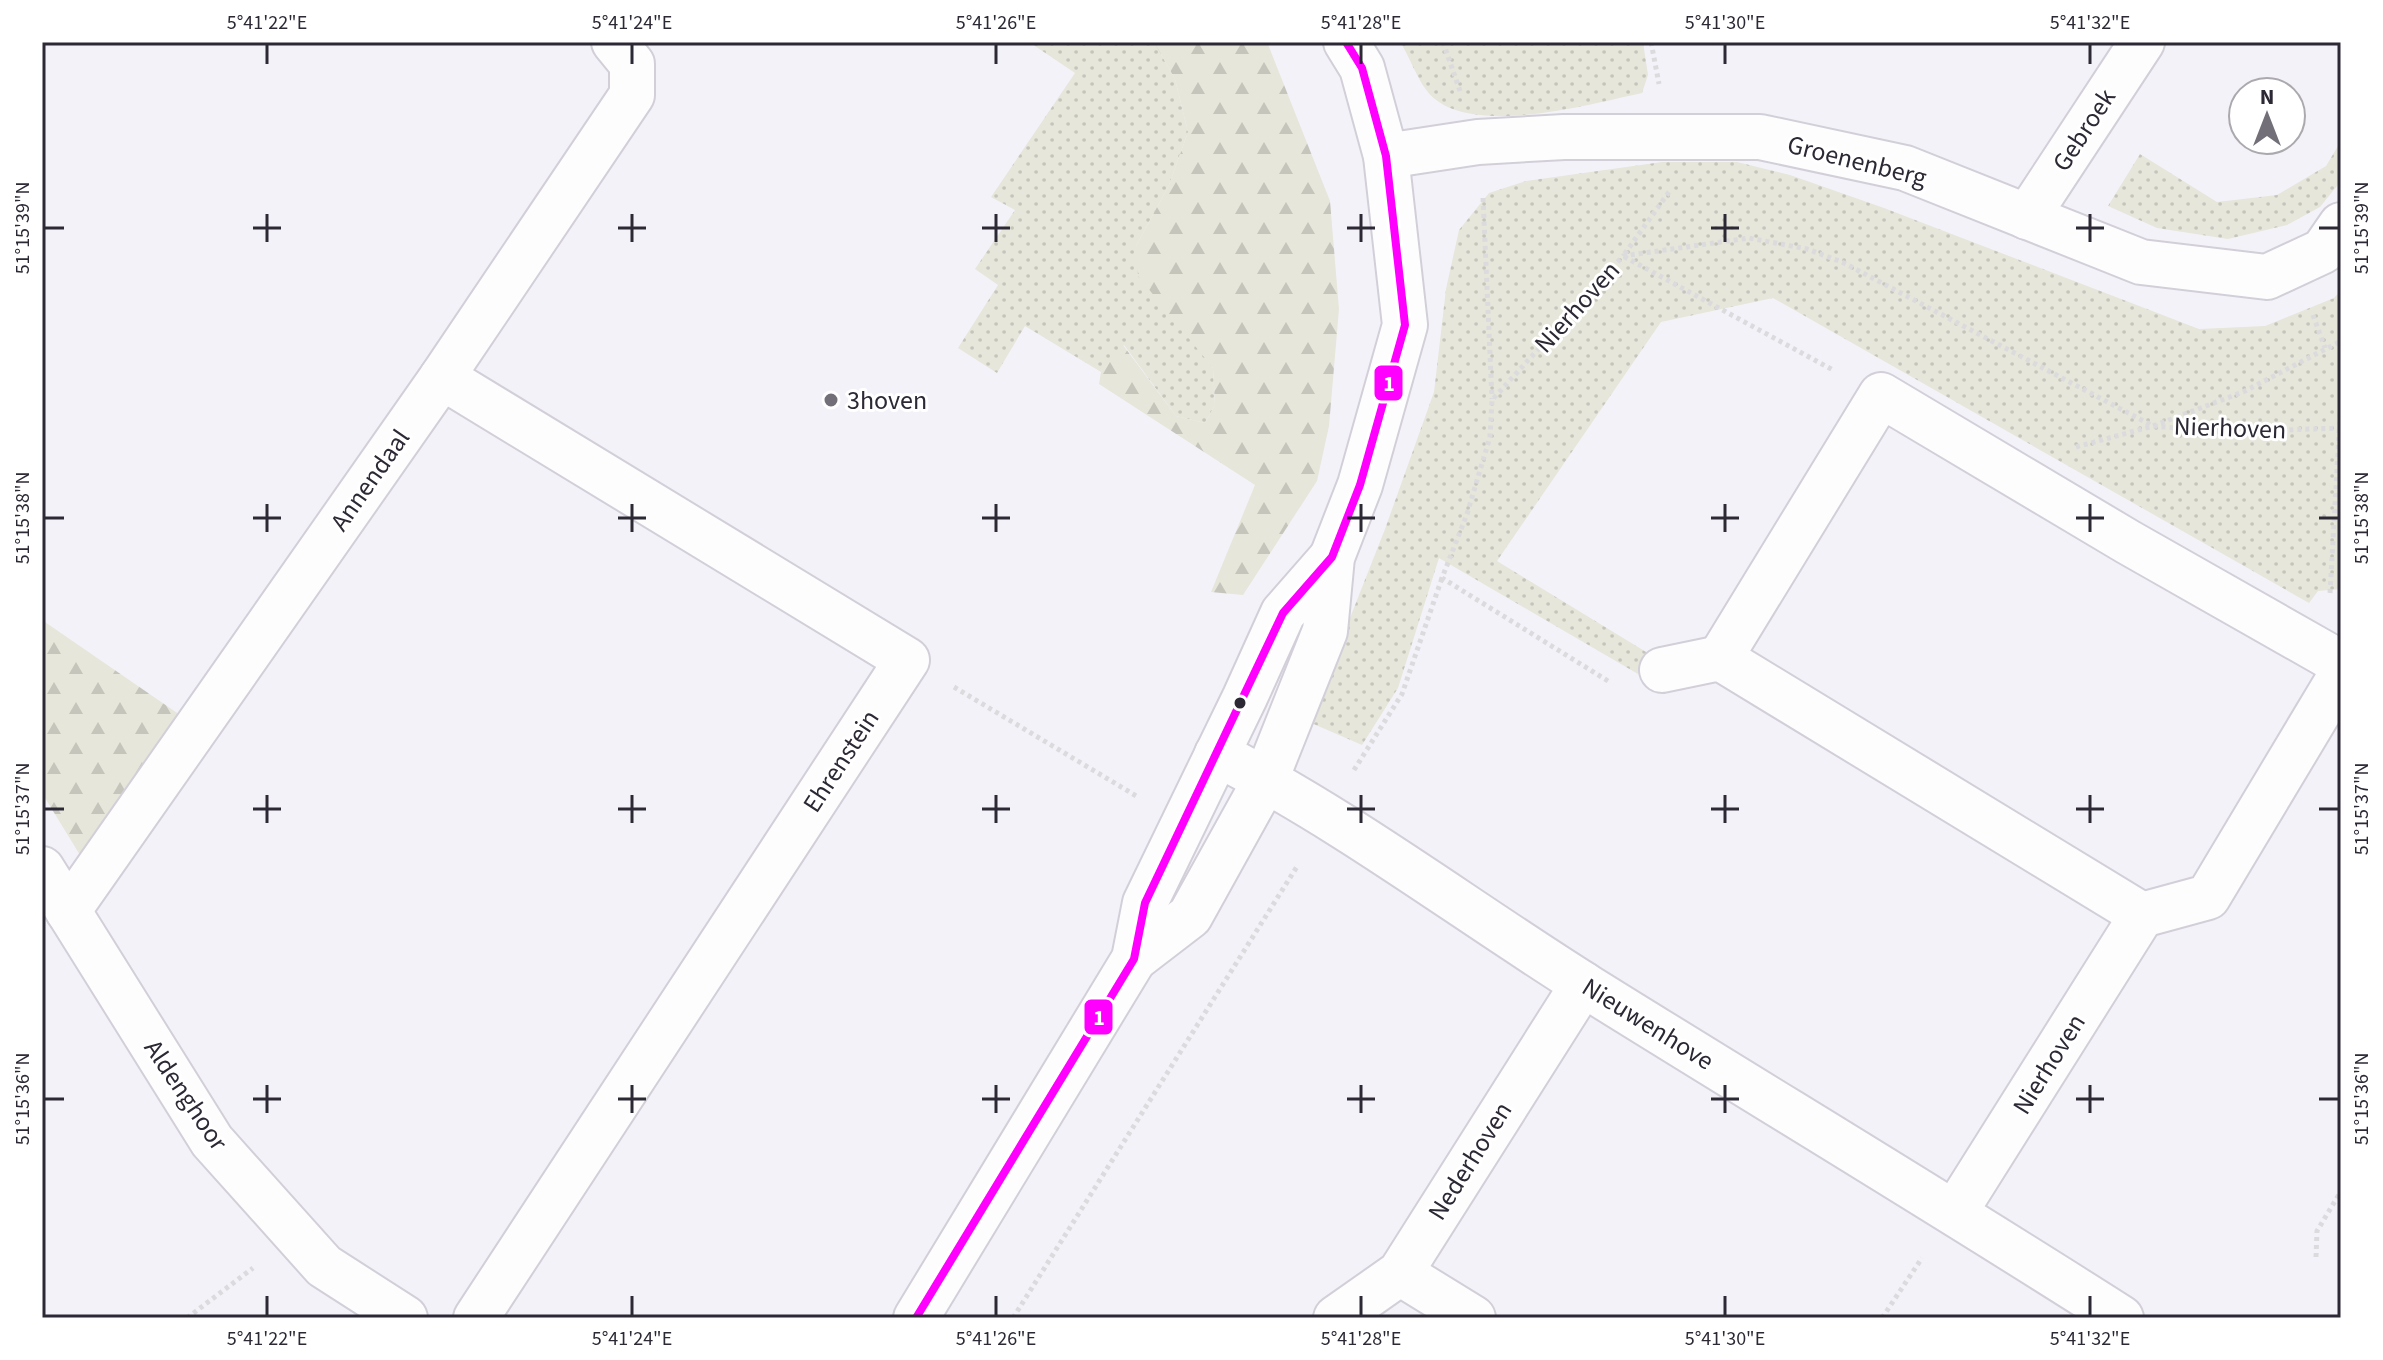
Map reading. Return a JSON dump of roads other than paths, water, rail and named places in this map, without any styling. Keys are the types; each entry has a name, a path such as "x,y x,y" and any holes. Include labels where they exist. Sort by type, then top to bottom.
{"street":[{"name":"Annendaal","path":"68,911 442,377 632,95 632,64 614,42"},
{"path":"1134,959 1190,916 1266,779 1325,631 1332,557 1360,485 1405,325 1386,156 1362,68 1346,42"},
{"name":"Gebroek","path":"2027,217 2142,42"},
{"name":"Groenenberg","path":"1386,156 1478,142 1564,137 1760,137 1905,168 2141,262 2267,277 2323,251 2341,225"},
{"name":"Ehrenstein","path":"442,377 907,660 476,1318"},
{"path":"1720,658 1881,395 2341,663"},
{"path":"916,1318 1134,959 1145,903 1283,613 1332,557"},
{"path":"1662,670 1720,658 2142,915 2208,897 2341,675"},
{"name":"Nieuwenhove","path":"1217,754 1326,815 1583,984 1955,1212 2121,1318"},
{"name":"Aldenghoor","path":"42,869 212,1141 324,1266 405,1318"},
{"name":"Nierhoven","path":"1955,1212 2142,915"},
{"name":"Nederhoven","path":"1336,1318 1400,1273 1583,984"},
{"path":"1400,1273 1473,1318"}],"place":[{"name":"3hoven","path":"831,400"}]}
